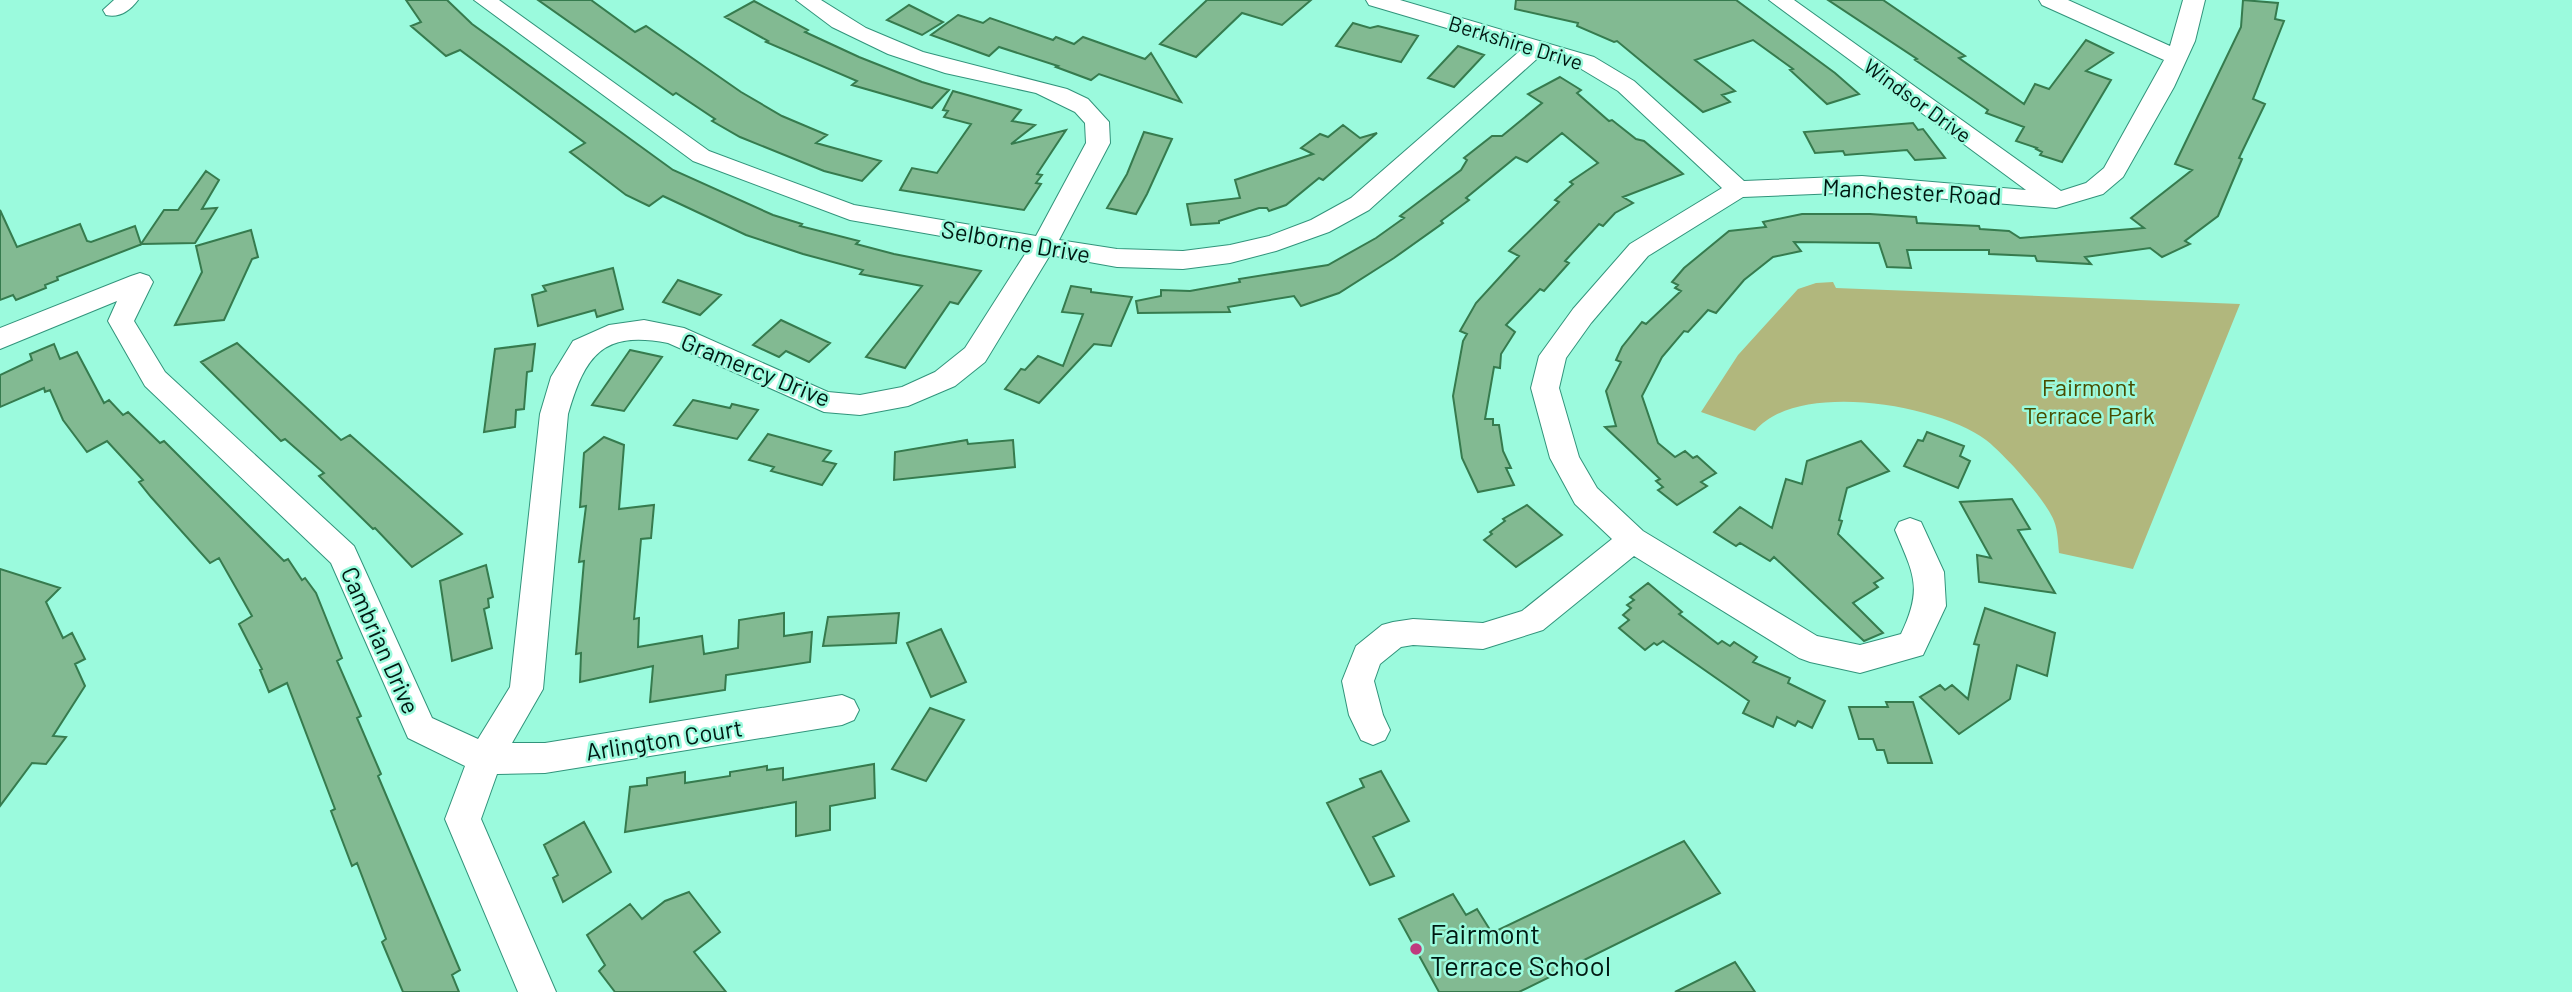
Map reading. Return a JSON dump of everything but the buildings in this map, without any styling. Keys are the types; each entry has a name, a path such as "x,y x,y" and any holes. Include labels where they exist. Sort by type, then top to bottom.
{"street":[{"name":"Selborne Drive","path":"485,0 701,156 850,212 1117,258 1183,260 1230,254 1276,243 1320,226 1360,204 1538,46"},
{"name":"Gramercy Drive","path":"485,759 526,690 554,414 565,377 583,348 619,332 644,329 674,335 824,402 860,405 908,396 945,379 975,355 1043,246 1098,143 1097,122 1076,101 1028,84 952,68 883,43 827,16 807,0"},
{"name":"Berkshire Drive","path":"1377,0 1586,62 1626,86 1738,189"},
{"name":"Windsor Drive","path":"1780,0 2056,200"},
{"path":"2050,0 2176,57"},
{"name":"Manchester Road","path":"1910,530 1928,572 1930,606 1912,645 1860,659 1810,648 1632,540 1586,496 1565,458 1545,388 1553,356 1581,316 1639,250 1738,189 1862,184 2056,200 2082,195 2101,187 2114,172 2176,57 2193,18 2194,0"},
{"name":"Cambrian Drive","path":"0,339 140,282 121,321 155,379 343,555 420,727 485,759"},
{"path":"1373,730 1366,715 1358,681 1367,656 1393,635 1413,632 1483,636 1532,621 1632,540"},
{"name":"Arlington Court","path":"485,759 544,758 842,710"},
{"path":"485,759 463,819 537,992"}],"green space":[{"name":"Fairmont Terrace Park","path":"1833,282 1836,288 2240,304 2133,569 2059,553 2056,529 2050,512 2013,466 1986,440 1964,427 1936,416 1868,403 1834,402 1802,406 1775,415 1755,431 1701,412 1738,355 1798,289 1816,283"}],"place":[{"name":"Fairmont Terrace School","path":"1416,949"}]}
